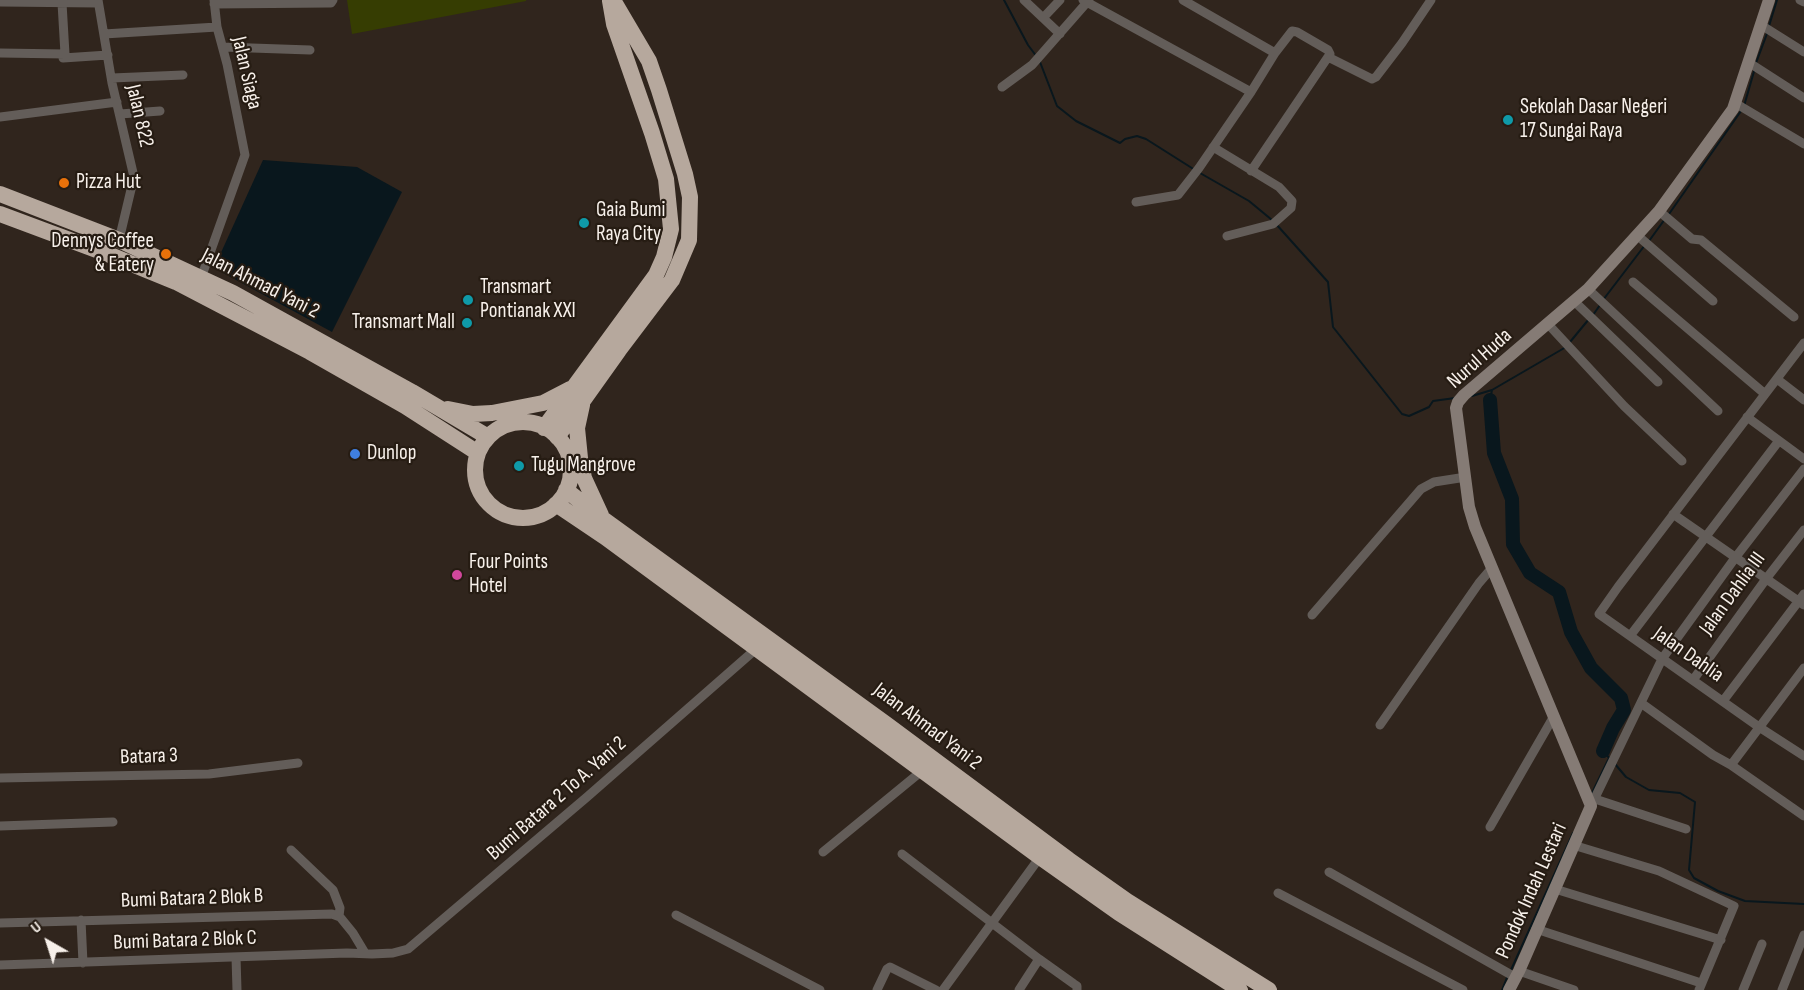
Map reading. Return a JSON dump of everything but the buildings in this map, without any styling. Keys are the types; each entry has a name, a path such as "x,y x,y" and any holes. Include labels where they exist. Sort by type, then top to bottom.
{"highway":[{"path":"551,432 578,393 672,280 689,240 690,197 659,90 649,61 612,0"},
{"name":"Jalan Ahmad Yani 2","path":"0,194 118,240 233,293 439,407 488,437"},
{"name":"Jalan Ahmad Yani 2","path":"0,214 176,282 310,352 405,406 478,453"},
{"path":"439,407 472,414 492,413 543,403 578,393"},
{"path":"578,393 580,458 584,478 603,519"},
{"path":"519,422 532,423 551,432 565,446 570,458 571,471 566,490 556,504 536,516 513,517 502,513 484,498 478,487 476,464 478,453 488,437 507,425 519,422"},
{"name":"Jalan Ahmad Yani 2","path":"566,490 1127,901 1269,990"},
{"name":"Jalan Ahmad Yani 2","path":"556,504 605,537 1040,857 1119,913 1233,988"}],"street":[{"path":"214,2 332,3 333,0"},
{"path":"1024,0 1060,34"},
{"path":"1043,18 1059,0"},
{"path":"1183,0 1275,52"},
{"path":"1328,57 1372,79 1402,43 1431,0"},
{"name":"Nurul Huda","path":"1593,803 1491,569 1472,516 1456,408 1462,398 1574,301 1592,293 1642,240 1718,131 1741,106 1767,28 1768,0"},
{"path":"1800,0 1804,2"},
{"path":"0,2 98,1"},
{"name":"Jalan 822","path":"98,1 134,177 118,240"},
{"path":"1002,87 1038,58 1087,1 1251,92"},
{"name":"Jalan Siaga","path":"201,278 245,155 223,46 217,27 214,2"},
{"path":"0,53 65,54 62,3"},
{"path":"104,34 217,27"},
{"path":"1767,28 1804,52"},
{"path":"1136,202 1178,195 1193,177 1251,92 1275,52 1292,32 1297,32 1328,50 1330,54 1251,171"},
{"path":"223,46 310,50"},
{"path":"63,58 108,55"},
{"path":"1753,65 1804,98"},
{"path":"112,78 183,75"},
{"path":"0,117 117,102"},
{"path":"1741,106 1804,144"},
{"path":"120,114 160,111"},
{"path":"1213,147 1279,187 1292,201 1291,208 1275,222 1227,236"},
{"path":"1661,212 1692,239 1701,240 1794,316"},
{"path":"1642,240 1713,301"},
{"path":"1633,282 1765,394"},
{"path":"1592,293 1718,411"},
{"path":"1574,301 1658,382"},
{"path":"1547,324 1617,398 1682,461"},
{"path":"1723,701 1802,600 1766,579 1673,514 1804,343"},
{"path":"1776,379 1804,400"},
{"path":"1747,417 1804,459"},
{"path":"1630,636 1778,441"},
{"path":"1686,829 1593,803 1662,659 1735,558 1804,469"},
{"path":"1312,615 1421,489 1434,482 1466,477"},
{"name":"Jalan Dahlia","path":"1673,514 1600,611 1601,616 1801,754"},
{"name":"Jalan Dahlia III","path":"1693,680 1804,530"},
{"path":"1380,725 1491,569"},
{"name":"Bumi Batara 2 To A. Yani 2","path":"368,954 408,950 756,649"},
{"path":"1731,765 1804,668"},
{"path":"1641,703 1804,816"},
{"path":"1490,826 1554,716"},
{"path":"1801,754 1804,742"},
{"name":"Batara 3","path":"0,778 209,774 298,763"},
{"path":"823,852 923,770"},
{"name":"Pondok Indah Lestari","path":"1509,990 1593,803"},
{"path":"0,826 113,822"},
{"path":"1536,929 1700,986 1721,940 1734,906 1659,871 1573,845"},
{"path":"291,850 333,890 340,908 339,916 368,954"},
{"path":"902,854 1075,987 1083,990"},
{"path":"943,990 1040,857"},
{"path":"1329,872 1517,974 1574,990"},
{"path":"1555,889 1721,940"},
{"path":"1278,893 1463,990"},
{"name":"Bumi Batara 2 Blok B","path":"0,923 321,913 339,916"},
{"path":"676,915 820,990"},
{"path":"81,921 83,963"},
{"path":"1782,990 1804,935"},
{"path":"1743,990 1762,944"},
{"name":"Bumi Batara 2 Blok C","path":"0,965 368,954"},
{"path":"236,957 237,990"},
{"path":"1019,990 1039,959"},
{"path":"877,990 890,967 936,990"}],"green space":[{"path":"347,0 526,0 526,1 352,34"}],"shaded area":[{"path":"263,160 357,167 402,192 332,332 214,268"}],"waterway":[{"path":"1004,0 1037,57"},
{"path":"1769,26 1777,0"},
{"path":"1756,63 1768,31"},
{"path":"1040,62 1057,106 1076,121 1120,143 1137,136 1146,139 1195,170"},
{"path":"1744,106 1755,68"},
{"path":"1669,214 1741,111"},
{"path":"1200,173 1249,201 1272,220"},
{"path":"1649,241 1665,219"},
{"path":"1276,224 1328,282 1333,327 1402,414 1409,416 1429,407 1433,401 1455,398"},
{"path":"1603,300 1645,245"},
{"path":"1593,315 1600,305"},
{"path":"1570,342 1589,319"},
{"path":"1490,400 1492,390 1566,347"},
{"path":"1472,396 1492,390"},
{"path":"1490,400 1494,453 1512,499 1513,544 1530,573 1559,592 1571,632 1591,668 1621,698 1624,710 1603,751"},
{"path":"1603,751 1611,760"},
{"path":"1592,793 1609,758"},
{"path":"1615,764 1626,777 1649,790 1680,793 1695,802 1689,870 1694,878 1718,891 1745,901 1804,904"},
{"path":"1511,970 1573,833"},
{"path":"1502,990 1508,975"}],"place":[{"name":"Sekolah Dasar Negeri 17 Sungai Raya","path":"1508,120"},
{"name":"Pizza Hut","path":"64,183"},
{"name":"Gaia Bumi Raya City","path":"584,223"},
{"name":"Dennys Coffee & Eatery","path":"166,254"},
{"name":"Transmart Pontianak XXI","path":"468,300"},
{"name":"Transmart Mall","path":"467,323"},
{"name":"Dunlop","path":"355,454"},
{"name":"Tugu Mangrove","path":"519,466"},
{"name":"Four Points Hotel","path":"457,575"}]}
